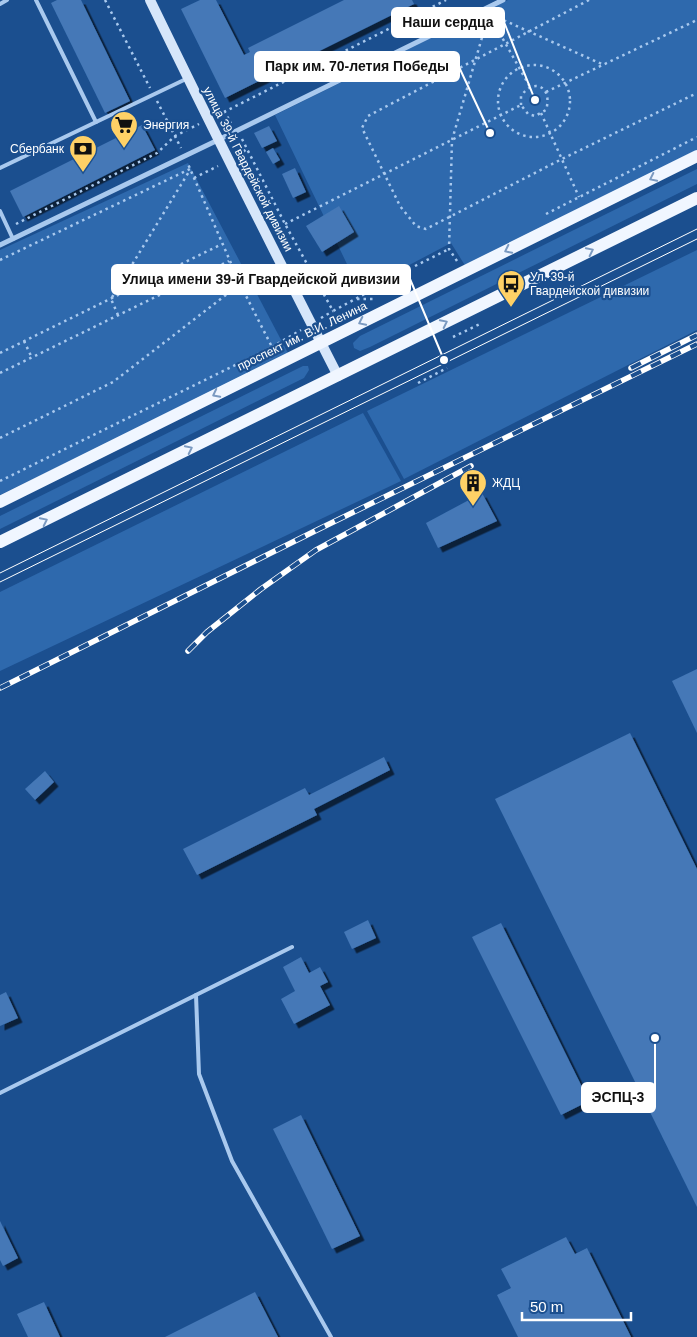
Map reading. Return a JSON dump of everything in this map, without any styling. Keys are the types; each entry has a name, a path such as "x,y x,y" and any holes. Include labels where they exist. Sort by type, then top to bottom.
{"main road":[{"name":"улица 39-й Гвардейской дивизии","path":"150,0 218,140 338,376"},
{"name":"проспект им. В.И. Ленина","path":"0,502 697,156"},
{"path":"0,542 697,198"}],"street":[{"path":"0,245 502,0"}],"lane":[{"path":"0,4 7,0"},
{"path":"36,0 96,122"},
{"path":"0,168 188,78"},
{"path":"0,211 13,239"},
{"path":"0,1093 292,947"},
{"path":"196,995 199,1074 232,1161 332,1337"}],"path":[{"path":"0,481 272,346 229,261 185,156 105,0"},
{"path":"8,228 158,153 175,136 446,0"},
{"path":"588,0 368,116 362,128 400,206 416,226 426,229 697,92"},
{"path":"480,18 496,10"},
{"path":"489,14 604,65"},
{"path":"489,14 530,87"},
{"path":"465,257 456,261 449,249 452,140 489,14"},
{"path":"546,92 697,20"},
{"path":"527,65 546,66 554,71 565,83 570,95 570,106 567,116 562,124 549,133 534,137 523,136 514,131 500,116 498,106 500,88 510,72 518,67 527,65"},
{"path":"534,86 543,88 546,92 549,101 546,110 535,116 528,114 521,105 521,96 530,87 534,86"},
{"path":"285,224 521,105"},
{"path":"541,112 579,197"},
{"path":"240,136 332,311 400,275"},
{"path":"544,216 697,138"},
{"path":"0,260 190,169"},
{"path":"111,298 190,169"},
{"path":"0,353 222,244"},
{"path":"415,266 449,249"},
{"path":"0,373 229,261"},
{"path":"0,438 113,382 240,284"},
{"path":"111,298 118,315"},
{"path":"453,337 480,324"},
{"path":"24,341 32,358"},
{"path":"418,383 448,368"}],"shaded area":[{"path":"508,0 697,0 697,150 466,267 451,243 360,291 275,115"},
{"path":"188,163 289,355 0,495 0,250"},
{"path":"697,169 697,184 370,347 360,351 354,348 353,343 360,336"},
{"path":"697,250 697,330 404,479 367,411"},
{"path":"303,366 308,366 309,370 304,378 0,529 0,516"},
{"path":"363,413 401,481 0,671 0,592"}],"building":[{"path":"57,0 81,0 130,101 105,113 51,3"},
{"path":"200,0 216,0 244,55 250,52 248,48 344,0 412,0 414,4 225,98 181,9"},
{"path":"142,125 155,150 23,217 10,191"},
{"path":"269,126 277,141 262,148 254,133"},
{"path":"273,148 280,160 273,164 266,152"},
{"path":"295,168 306,192 293,198 282,174"},
{"path":"339,206 354,232 322,252 306,226"},
{"name":"ЖДЦ","path":"482,493 497,521 438,548 426,523"},
{"path":"697,669 697,733 672,681"},
{"path":"630,733 697,869 697,1207 495,799"},
{"path":"384,757 390,770 314,809 317,815 197,875 183,849 305,788 309,795"},
{"path":"45,771 54,782 35,800 25,789"},
{"path":"368,920 376,938 352,949 344,932"},
{"path":"501,923 589,1101 561,1115 472,937"},
{"path":"301,957 309,973 320,967 328,982 320,986 330,1005 294,1024 281,999 295,991 283,967"},
{"path":"6,992 18,1018 0,1026 0,995"},
{"path":"301,1115 360,1236 332,1249 273,1129"},
{"path":"0,1221 18,1258 3,1266 0,1260"},
{"path":"566,1237 575,1254 587,1248 631,1337 518,1337 497,1295 511,1288 501,1269"},
{"path":"255,1292 278,1337 165,1337"},
{"path":"44,1302 60,1337 28,1337 17,1314"}],"tram line":[{"path":"0,573 697,229"},
{"path":"0,582 697,239"}],"railway":[{"path":"631,368 697,335"},
{"path":"0,688 697,344"},
{"path":"188,651 207,632 261,589 316,550 471,466"}],"place":[{"name":"Наши сердца","path":"535,100"},
{"name":"Парк им. 70-летия Победы","path":"490,133"},
{"name":"Энергия","path":"124,149"},
{"name":"Сбербанк","path":"83,173"},
{"name":"Ул. 39-й Гвардейской дивизии","path":"511,308"},
{"name":"Улица имени 39-й Гвардейской дивизии","path":"444,360"},
{"name":"ЖДЦ","path":"473,507"},
{"name":"ЭСПЦ-3","path":"655,1038"}]}
